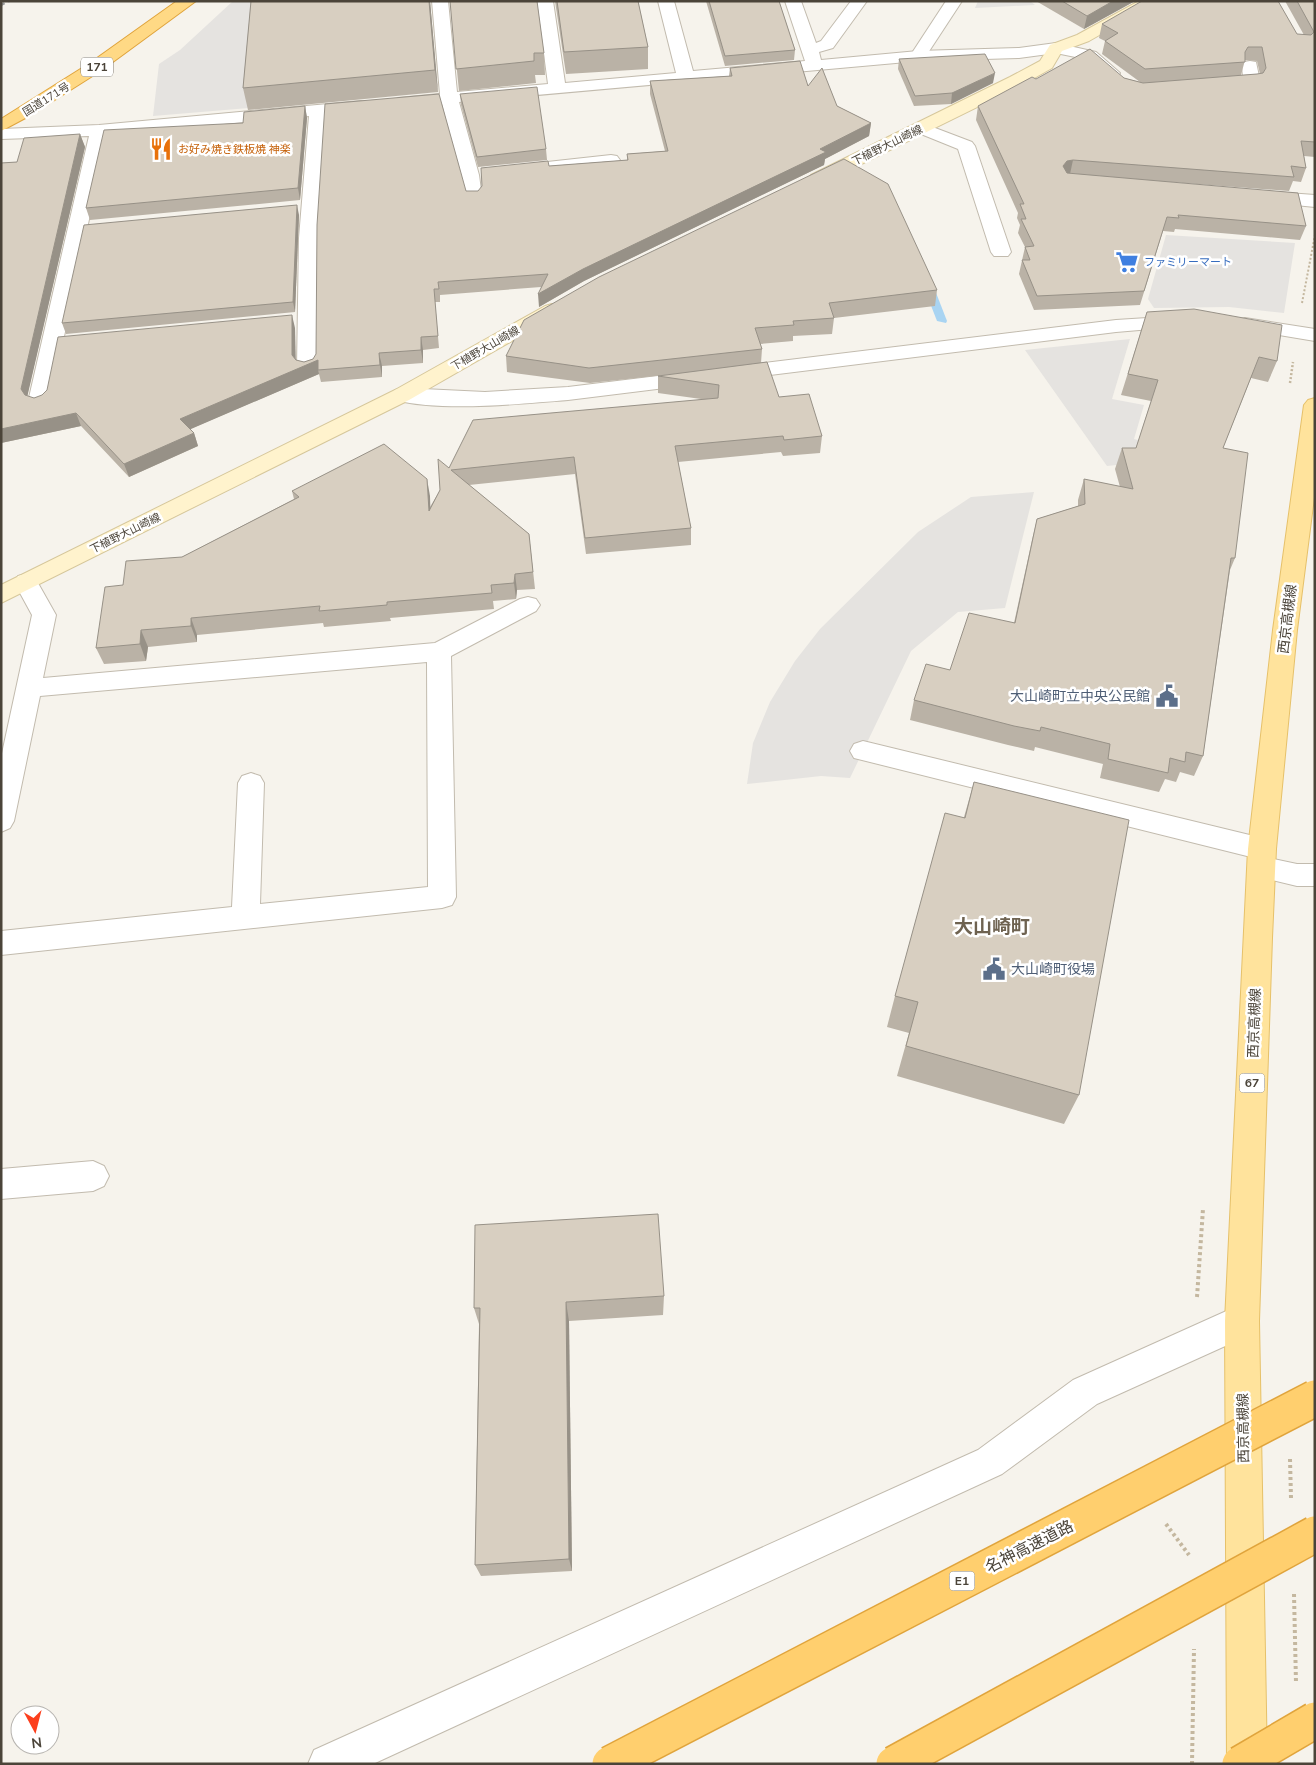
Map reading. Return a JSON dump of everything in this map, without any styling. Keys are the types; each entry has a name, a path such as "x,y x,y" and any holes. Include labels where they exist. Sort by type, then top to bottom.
{"highway":[{"name":"国道171号","path":"1,126 53,96 115,55 188,1"},
{"name":"名神高速道路","path":"610,1764 1315,1398"},
{"path":"894,1764 1315,1534"},
{"path":"1240,1764 1315,1720"}],"main road":[{"name":"下植野大山崎線","path":"800,188 1046,64 1056,48 1082,38 1151,1"},
{"name":"下植野大山崎線","path":"1,595 402,395 566,302"},
{"name":"西京高槻線","path":"1247,1764 1242,1321 1262,858 1285,630 1315,405"}],"street":[{"path":"440,1 449,98 470,175 473,198"},
{"path":"544,1 557,88"},
{"path":"666,1 686,77"},
{"path":"793,1 815,65"},
{"path":"810,48 827,45 859,1"},
{"path":"918,56 954,1"},
{"path":"1,134 99,130 918,56 1019,53 1056,48 1090,56 1128,86"},
{"path":"1206,84 1252,81 1250,66"},
{"path":"307,367 296,320 318,110"},
{"path":"922,128 966,146 1001,252"},
{"path":"39,402 61,342 77,229 99,130"},
{"path":"517,170 611,160"},
{"path":"470,175 488,173"},
{"path":"1246,195 1315,201"},
{"path":"290,209 309,207"},
{"path":"77,229 96,227"},
{"path":"402,395 446,399 532,396 628,388 1106,327 1203,321"},
{"path":"1229,323 1254,324 1315,335"},
{"path":"1,821 44,615 26,582"},
{"path":"29,688 438,652 528,605"},
{"path":"1,943 442,897 438,652"},
{"path":"863,751 1262,858 1315,875"},
{"path":"245,918 251,783"},
{"path":"1,1184 92,1176"},
{"path":"328,1764 990,1462 1085,1392 1242,1321"}],"path":[{"path":"1301,307 1315,235"},
{"path":"1290,1457 1291,1506"},
{"path":"1293,1586 1296,1684"}],"shaded area":[{"path":"233,1 384,1 249,108 153,116 159,64 180,50"},
{"path":"978,1 1030,1 1035,5 975,8"},
{"path":"1166,235 1295,243 1284,313 1229,307 1154,308 1148,299"},
{"path":"1130,339 1112,399 1144,405 1134,439 1161,446 1154,461 1107,466 1025,350"},
{"path":"1034,492 1005,608 958,612 911,651 850,778 821,776 747,784 753,743 770,702 795,661 820,629 918,532 971,497"}],"building":[{"path":"251,1 429,1 435,70 243,88"},
{"path":"450,1 537,1 544,53 534,53 534,61 456,69"},
{"path":"557,1 638,1 648,47 564,52"},
{"path":"709,1 779,1 795,50 725,56"},
{"path":"1062,1 1113,1 1087,16"},
{"path":"1142,1 1278,1 1297,34 1311,35 1314,32 1297,1 1315,1 1315,142 1301,141 1306,168 1291,166 1294,177 1073,160 1067,161 1063,166 1067,173 1298,193 1306,226 1178,215 1179,218 1167,217 1144,291 1037,296 1022,260 1030,260 1025,247 1034,246 1021,219 1026,219 1020,204 1024,204 978,106 1032,77 1036,79 1090,49 1124,78 1143,83 1257,74 1263,73 1266,68 1262,47 1248,47 1245,52 1245,62 1145,69 1105,41 1118,33 1102,24"},
{"path":"985,54 995,73 952,93 915,96 899,59"},
{"path":"800,61 808,86 822,68 837,106 871,123 820,149 826,152 583,269 538,294 548,274 438,282 439,289 434,289 438,336 421,337 421,350 379,353 380,365 318,370 318,360 180,419 194,433 124,464 76,413 1,429 1,163 17,162 24,138 80,134 21,389 25,395 34,398 42,395 47,390 58,337 292,315 292,355 296,360 304,362 313,359 316,354 317,225 325,104 439,94 466,191 478,191 482,186 481,168 548,161 549,166 628,160 627,154 668,151 650,81 732,76 730,68"},
{"path":"537,87 546,149 477,157 460,94"},
{"path":"305,106 298,188 86,208 104,130 243,123 244,112"},
{"path":"844,159 888,184 937,290 829,303 834,318 793,321 794,325 755,328 762,349 589,368 506,356 524,320 599,277"},
{"path":"297,205 293,302 62,323 84,225"},
{"path":"1194,309 1282,325 1277,361 1259,357 1223,448 1248,453 1235,558 1231,558 1203,756 1186,752 1185,762 1170,758 1168,773 1108,759 1110,744 1041,727 1040,731 1014,726 914,700 926,664 950,670 969,613 1015,623 1037,519 1085,504 1084,479 1133,489 1122,448 1136,448 1158,380 1128,374 1147,312"},
{"path":"767,362 779,397 809,394 822,436 784,440 783,436 675,446 691,528 585,538 574,457 451,470 529,534 533,572 515,574 514,583 491,585 492,593 387,602 387,605 319,611 320,606 191,618 191,626 141,630 140,644 96,648 105,587 123,585 126,561 182,557 299,497 292,491 384,444 427,479 429,511 440,490 438,459 449,468 473,420 718,398 719,385 658,376"},
{"path":"974,782 1129,820 1079,1095 906,1046 918,1002 895,996 945,813 965,818"},
{"path":"658,1214 664,1296 566,1302 569,1559 475,1565 480,1308 474,1308 475,1225"}],"waterway":[{"path":"928,285 942,321"}],"railway":[{"path":"1,5 9,1"}],"place":[{"name":"お好み焼き鉄板焼 神楽","path":"161,149"},
{"name":"ファミリーマート","path":"1127,262"},
{"name":"大山崎町立中央公民館","path":"1167,696"},
{"name":"大山崎町役場","path":"994,969"}],"district":[{"name":"大山崎町","path":"992,926"}]}
